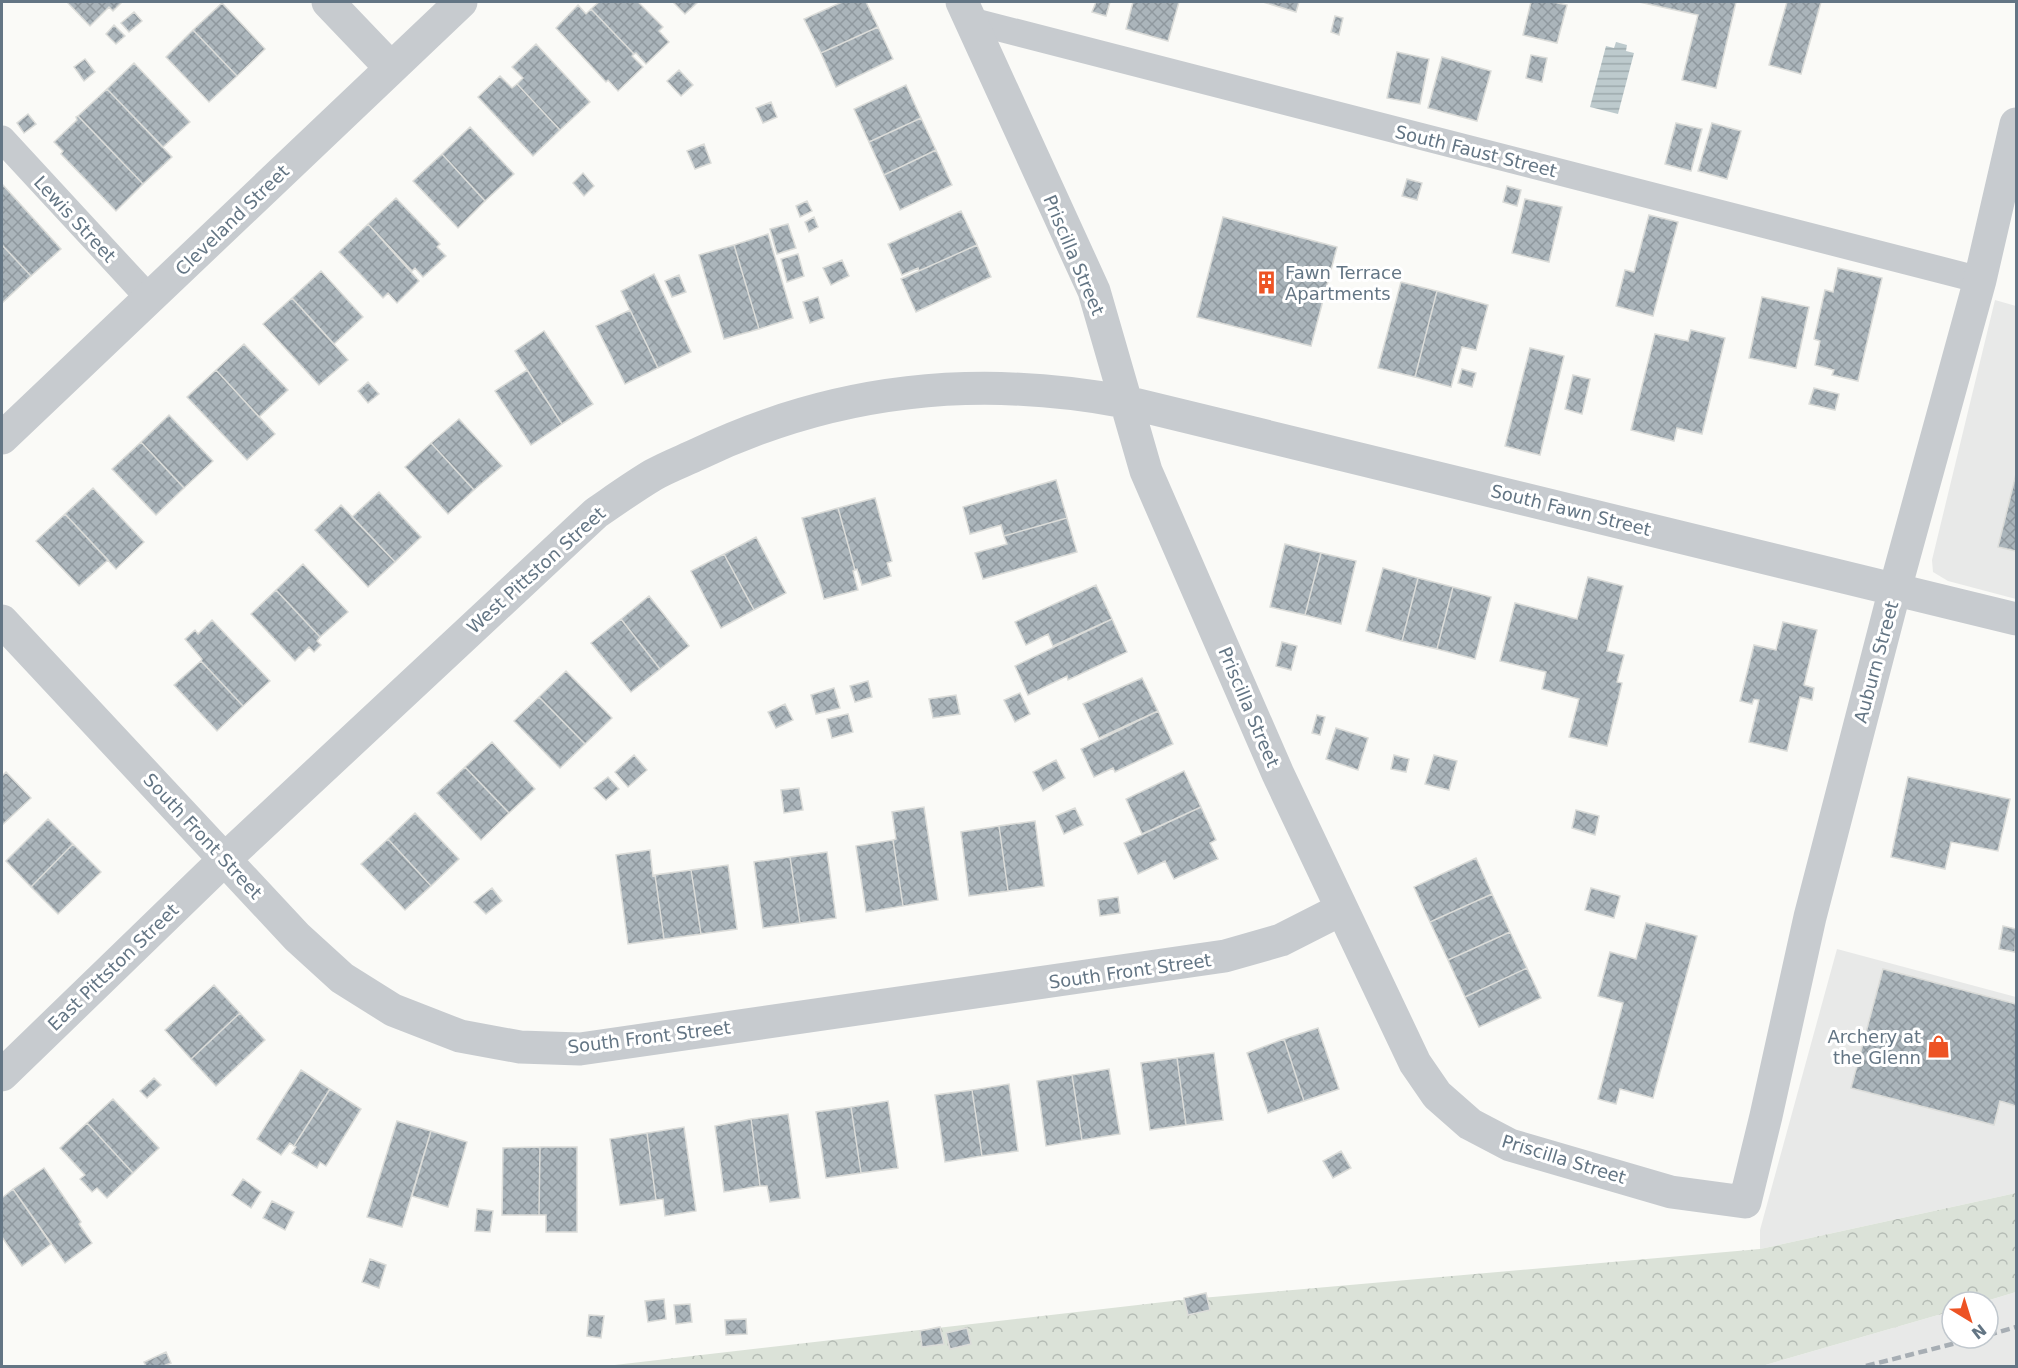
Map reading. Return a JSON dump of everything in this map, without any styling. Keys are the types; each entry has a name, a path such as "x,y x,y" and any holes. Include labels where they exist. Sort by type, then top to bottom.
{"street":[{"path":"328,2 391,68"},
{"name":"Cleveland Street","path":"2,438 461,2"},
{"name":"Priscilla Street","path":"967,11 1094,291 1151,482 1278,774 1415,1063 1437,1095 1470,1125 1510,1145 1671,1192 1745,1202"},
{"name":"Auburn Street","path":"1745,1202 1769,1105 1810,916 1895,589 1980,280 2016,124"},
{"name":"West Pittston Street","path":"225,859 596,513 654,475 738,435 826,407 895,393 988,387 1080,394 1126,402"},
{"name":"South Fawn Street","path":"1126,402 2016,619"},
{"name":"South Front Street","path":"2,621 297,938 342,978 384,1005 460,1036 520,1047 580,1048 1225,956 1281,940 1342,909"},
{"name":"East Pittston Street","path":"2,1075 225,859"}],"lane":[{"name":"South Faust Street","path":"967,11 1980,280"},
{"name":"Lewis Street","path":"2,139 149,298"}],"shaded area":[{"path":"1616,42 1627,45 1626,51 1634,53 1618,114 1590,107 1606,46 1614,48"},
{"path":"1995,300 2016,306 2016,599 1948,581 1933,572 1932,560"},
{"path":"1837,949 2016,997 2016,1193 1760,1249 1760,1230"},
{"path":"2016,1292 2016,1365 1762,1366 1940,1314 1940,1350 2000,1350 2000,1297"}],"green space":[{"path":"2016,1193 2016,1292 2000,1297 2000,1290 1940,1290 1940,1314 1762,1366 606,1366 1190,1299 1760,1249"}],"building":[{"path":"67,2 122,2 113,11 109,7 90,26"},
{"path":"599,2 638,2 663,27 659,31 669,42 646,64 591,9"},
{"path":"673,2 698,2 685,14"},
{"path":"842,2 866,2 878,27 821,53 804,19"},
{"path":"1096,2 1110,2 1106,16 1092,12"},
{"path":"1133,2 1179,2 1168,41 1126,29"},
{"path":"1263,2 1299,2 1296,12"},
{"path":"1531,2 1553,2 1567,5 1557,43 1523,35"},
{"path":"1639,2 1736,2 1716,88 1682,80 1698,15"},
{"path":"1787,2 1821,2 1801,74 1769,65"},
{"path":"222,3 265,49 237,76 193,30"},
{"path":"578,5 586,14 591,9 634,54 632,56 643,67 618,91 608,80 606,82 556,28"},
{"path":"134,12 142,21 129,32 121,23"},
{"path":"1335,16 1343,18 1339,35 1331,32"},
{"path":"114,25 125,36 116,44 106,34"},
{"path":"878,27 893,59 836,87 821,53"},
{"path":"193,30 237,76 209,102 166,57"},
{"path":"536,44 590,102 560,130 517,84 523,78 512,67"},
{"path":"1397,52 1429,59 1420,104 1387,98"},
{"path":"1531,55 1547,58 1542,82 1526,78"},
{"path":"1442,57 1491,71 1477,121 1428,108"},
{"path":"85,59 95,72 84,81 74,67"},
{"path":"134,63 190,122 163,147 107,89"},
{"path":"679,70 693,85 681,96 667,81"},
{"path":"500,76 512,88 517,84 560,130 533,156 478,97"},
{"path":"906,85 921,118 869,142 854,109"},
{"path":"107,89 172,157 143,184 78,116"},
{"path":"771,102 777,117 763,123 756,108"},
{"path":"28,114 36,124 24,133 17,123"},
{"path":"78,116 143,184 116,211 61,154 63,151 54,142 77,120"},
{"path":"921,118 936,150 884,175 869,142"},
{"path":"1676,123 1702,129 1691,171 1665,164"},
{"path":"1712,123 1741,131 1727,179 1698,171"},
{"path":"470,127 514,174 485,201 442,154"},
{"path":"704,144 711,163 695,169 687,151"},
{"path":"936,150 952,185 900,210 884,175"},
{"path":"442,154 485,201 458,228 413,181"},
{"path":"583,173 594,186 584,196 573,183"},
{"path":"1407,179 1422,183 1417,200 1402,196"},
{"path":"2,184 61,249 31,276 2,245"},
{"path":"1507,186 1521,190 1517,206 1503,202"},
{"path":"396,198 440,244 437,247 446,256 423,277 415,268 412,271 368,224"},
{"path":"1525,199 1562,207 1549,262 1512,253"},
{"path":"807,201 812,211 800,217 796,206"},
{"path":"961,211 977,245 919,271 918,268 902,275 888,244"},
{"path":"1649,215 1678,222 1653,316 1616,306 1625,270 1634,272"},
{"path":"814,217 818,227 809,232 805,222"},
{"name":"Fawn Terrace Apartments","path":"1223,217 1337,247 1311,346 1197,317"},
{"path":"368,224 419,281 397,303 388,293 383,298 339,252"},
{"path":"788,224 796,248 777,254 770,229"},
{"path":"768,234 793,318 759,329 734,245"},
{"path":"2,245 31,276 2,303"},
{"path":"734,245 759,329 724,339 699,255"},
{"path":"977,245 991,277 916,312 901,279"},
{"path":"798,254 804,276 787,282 781,259"},
{"path":"842,260 849,276 831,285 823,268"},
{"path":"1838,268 1882,278 1858,381 1832,375 1834,370 1815,365 1820,341 1814,339 1825,290 1833,292"},
{"path":"321,271 363,317 334,344 292,298"},
{"path":"654,274 691,352 658,368 621,291"},
{"path":"679,275 686,292 672,297 665,281"},
{"path":"1401,282 1437,291 1415,377 1378,368"},
{"path":"1437,291 1488,305 1476,350 1462,347 1451,387 1415,377"},
{"path":"818,297 824,318 810,323 803,302"},
{"path":"1762,297 1809,307 1796,368 1749,358"},
{"path":"292,298 348,360 319,385 263,324"},
{"path":"630,310 658,368 625,384 596,326"},
{"path":"1691,330 1725,338 1702,434 1677,428 1674,441 1631,430 1655,334 1688,341"},
{"path":"544,331 593,404 562,424 515,351"},
{"path":"244,344 288,390 259,417 216,370"},
{"path":"1530,348 1564,356 1540,455 1505,446"},
{"path":"1462,369 1476,373 1472,387 1458,383"},
{"path":"216,370 275,434 247,460 187,397"},
{"path":"527,370 562,424 531,445 495,391"},
{"path":"1573,375 1590,379 1582,414 1565,409"},
{"path":"368,382 379,394 368,403 358,391"},
{"path":"1814,388 1839,394 1835,410 1809,404"},
{"path":"169,415 213,461 184,488 141,442"},
{"path":"459,419 502,466 474,490 431,443"},
{"path":"141,442 184,488 156,515 112,469"},
{"path":"431,443 474,490 448,514 405,467"},
{"path":"2016,474 2016,551 1998,547"},
{"path":"1056,480 1067,518 1004,536 1001,525 970,534 963,507"},
{"path":"93,488 144,542 116,569 65,514"},
{"path":"379,492 421,537 395,562 352,517"},
{"path":"875,498 892,561 887,563 891,576 862,585 857,569 855,570 838,508"},
{"path":"341,505 395,562 368,587 315,530"},
{"path":"838,508 855,570 853,571 858,590 824,599 802,518"},
{"path":"65,514 108,560 79,586 36,541"},
{"path":"1067,518 1077,552 983,579 975,553 1007,544 1004,536"},
{"path":"756,537 786,593 754,610 724,554"},
{"path":"1285,544 1321,553 1305,615 1270,607"},
{"path":"1321,553 1356,561 1341,624 1305,615"},
{"path":"724,554 754,610 721,628 691,571"},
{"path":"303,564 348,612 320,637 276,590"},
{"path":"1383,568 1418,578 1402,641 1366,631"},
{"path":"1588,577 1623,586 1607,651 1624,655 1617,682 1622,683 1607,746 1569,737 1579,699 1542,689 1546,672 1500,661 1515,603 1577,619"},
{"path":"1418,578 1453,587 1437,649 1402,641"},
{"path":"1096,585 1112,619 1053,646 1048,634 1026,645 1015,622"},
{"path":"1453,587 1491,597 1475,659 1437,649"},
{"path":"276,590 320,637 317,641 321,645 314,652 309,647 295,661 251,614"},
{"path":"649,596 689,646 660,669 621,619"},
{"path":"621,619 660,669 631,692 591,643"},
{"path":"1112,619 1127,652 1068,680 1067,676 1028,695 1015,666"},
{"path":"212,620 270,681 243,706 201,661 202,659 185,639 195,630 198,634"},
{"path":"1783,622 1817,630 1804,685 1814,688 1812,700 1800,697 1787,751 1749,742 1759,700 1754,699 1752,704 1740,701 1754,645 1776,650"},
{"path":"1282,642 1297,646 1291,670 1276,666"},
{"path":"201,661 243,706 217,731 174,685"},
{"path":"566,671 612,718 585,744 539,697"},
{"path":"1142,678 1158,711 1099,738 1083,704"},
{"path":"868,681 872,697 855,702 850,686"},
{"path":"834,688 840,708 816,714 811,695"},
{"path":"1020,693 1030,714 1015,722 1004,700"},
{"path":"956,695 960,714 933,718 929,699"},
{"path":"539,697 585,744 560,768 514,721"},
{"path":"785,704 793,720 776,728 768,712"},
{"path":"1158,711 1173,744 1115,772 1113,768 1094,777 1081,749"},
{"path":"848,714 853,732 832,738 827,719"},
{"path":"1317,715 1325,717 1320,735 1312,733"},
{"path":"1336,728 1368,738 1358,770 1326,759"},
{"path":"492,742 535,789 509,813 465,767"},
{"path":"634,755 647,770 628,787 615,772"},
{"path":"1394,755 1409,759 1406,772 1391,769"},
{"path":"1434,755 1457,761 1449,790 1425,784"},
{"path":"1056,760 1065,778 1043,791 1033,772"},
{"path":"465,767 509,813 481,840 437,793"},
{"path":"1184,771 1201,807 1142,834 1126,799"},
{"path":"6,772 31,798 2,825 2,776"},
{"path":"608,777 619,789 606,800 594,788"},
{"path":"1908,777 2010,799 1998,851 1951,842 1945,869 1891,857"},
{"path":"799,788 803,810 784,813 781,790"},
{"path":"924,807 938,900 903,906 893,840 896,839 892,812"},
{"path":"1201,807 1216,840 1210,843 1218,859 1174,879 1165,861 1138,874 1124,843"},
{"path":"1075,808 1083,825 1064,834 1056,816"},
{"path":"1576,810 1599,816 1595,835 1572,828"},
{"path":"415,813 459,859 431,886 388,839"},
{"path":"48,819 73,844 31,887 6,861"},
{"path":"1035,821 1044,886 1008,891 999,826"},
{"path":"999,826 1008,891 969,896 961,832"},
{"path":"388,839 431,886 405,910 361,864"},
{"path":"893,840 903,906 866,912 856,846"},
{"path":"73,844 101,872 58,914 31,887"},
{"path":"650,850 664,939 628,944 616,855"},
{"path":"827,852 836,918 800,923 790,857"},
{"path":"790,857 800,923 763,928 754,862"},
{"path":"1476,858 1492,894 1430,922 1414,887"},
{"path":"728,865 737,929 701,934 691,870"},
{"path":"691,870 701,934 664,939 655,875"},
{"path":"492,888 502,901 486,914 474,902"},
{"path":"1591,888 1620,896 1614,918 1585,910"},
{"path":"1492,894 1510,932 1448,960 1430,922"},
{"path":"1118,897 1120,913 1100,916 1098,900"},
{"path":"1646,923 1697,936 1653,1098 1620,1089 1616,1104 1598,1099 1623,1003 1598,996 1610,952 1636,959"},
{"path":"2003,926 2016,929 2015,952 1999,949"},
{"path":"1510,932 1527,968 1465,997 1448,960"},
{"path":"1527,968 1541,998 1479,1027 1465,997"},
{"name":"Archery at the Glenn","path":"1883,969 2016,1004 2016,1106 2000,1101 1994,1125 1851,1088"},
{"path":"214,985 240,1013 191,1059 165,1030"},
{"path":"240,1013 265,1040 216,1086 191,1059"},
{"path":"1318,1028 1339,1089 1304,1101 1284,1039"},
{"path":"1284,1039 1304,1101 1268,1113 1247,1053"},
{"path":"1214,1053 1223,1120 1186,1125 1177,1058"},
{"path":"1177,1058 1186,1125 1150,1130 1141,1063"},
{"path":"1109,1069 1120,1134 1082,1140 1072,1075"},
{"path":"301,1070 330,1089 294,1146 290,1143 281,1155 257,1139"},
{"path":"1072,1075 1082,1140 1046,1146 1037,1081"},
{"path":"154,1078 161,1085 147,1098 140,1091"},
{"path":"1009,1084 1018,1151 982,1156 972,1090"},
{"path":"330,1089 361,1109 326,1166 320,1162 317,1168 292,1153 296,1147 294,1146"},
{"path":"972,1090 982,1156 945,1162 935,1095"},
{"path":"113,1099 159,1148 133,1173 87,1123"},
{"path":"888,1101 898,1168 861,1173 851,1107"},
{"path":"851,1107 861,1173 826,1178 816,1112"},
{"path":"788,1114 800,1198 770,1202 767,1186 760,1186 751,1119"},
{"path":"751,1119 760,1186 724,1192 715,1126"},
{"path":"397,1121 431,1131 402,1227 367,1217"},
{"path":"87,1123 133,1173 107,1198 97,1188 92,1192 80,1179 85,1175 60,1148"},
{"path":"684,1127 696,1211 665,1216 663,1199 656,1200 647,1133"},
{"path":"431,1131 467,1142 448,1207 412,1196"},
{"path":"647,1133 656,1200 620,1205 610,1139"},
{"path":"540,1147 577,1147 577,1232 546,1232 546,1215 539,1215"},
{"path":"540,1147 539,1215 502,1215 503,1148"},
{"path":"1341,1151 1351,1168 1333,1178 1323,1161"},
{"path":"44,1168 81,1222 79,1224 92,1243 65,1263 13,1189"},
{"path":"243,1179 261,1192 251,1208 232,1195"},
{"path":"13,1189 51,1244 22,1266 2,1237 2,1198"},
{"path":"272,1201 294,1212 285,1230 263,1218"},
{"path":"477,1209 493,1211 490,1232 475,1231"},
{"path":"370,1259 386,1265 379,1288 362,1282"},
{"path":"1206,1293 1210,1310 1188,1315 1184,1298"},
{"path":"664,1299 666,1319 648,1322 645,1301"},
{"path":"690,1304 692,1322 676,1324 674,1305"},
{"path":"589,1315 604,1316 601,1338 587,1336"},
{"path":"746,1319 747,1334 726,1335 725,1320"},
{"path":"940,1327 944,1344 922,1347 920,1331"},
{"path":"967,1328 971,1344 950,1349 946,1333"},
{"path":"166,1352 171,1363 163,1366 146,1366 144,1362"}],"railway":[{"path":"2000,1332 2016,1327"},
{"path":"1866,1366 1940,1347"}],"place":[{"name":"Fawn Terrace Apartments","path":"1267,282"},
{"name":"Archery at the Glenn","path":"1939,1046"}]}
